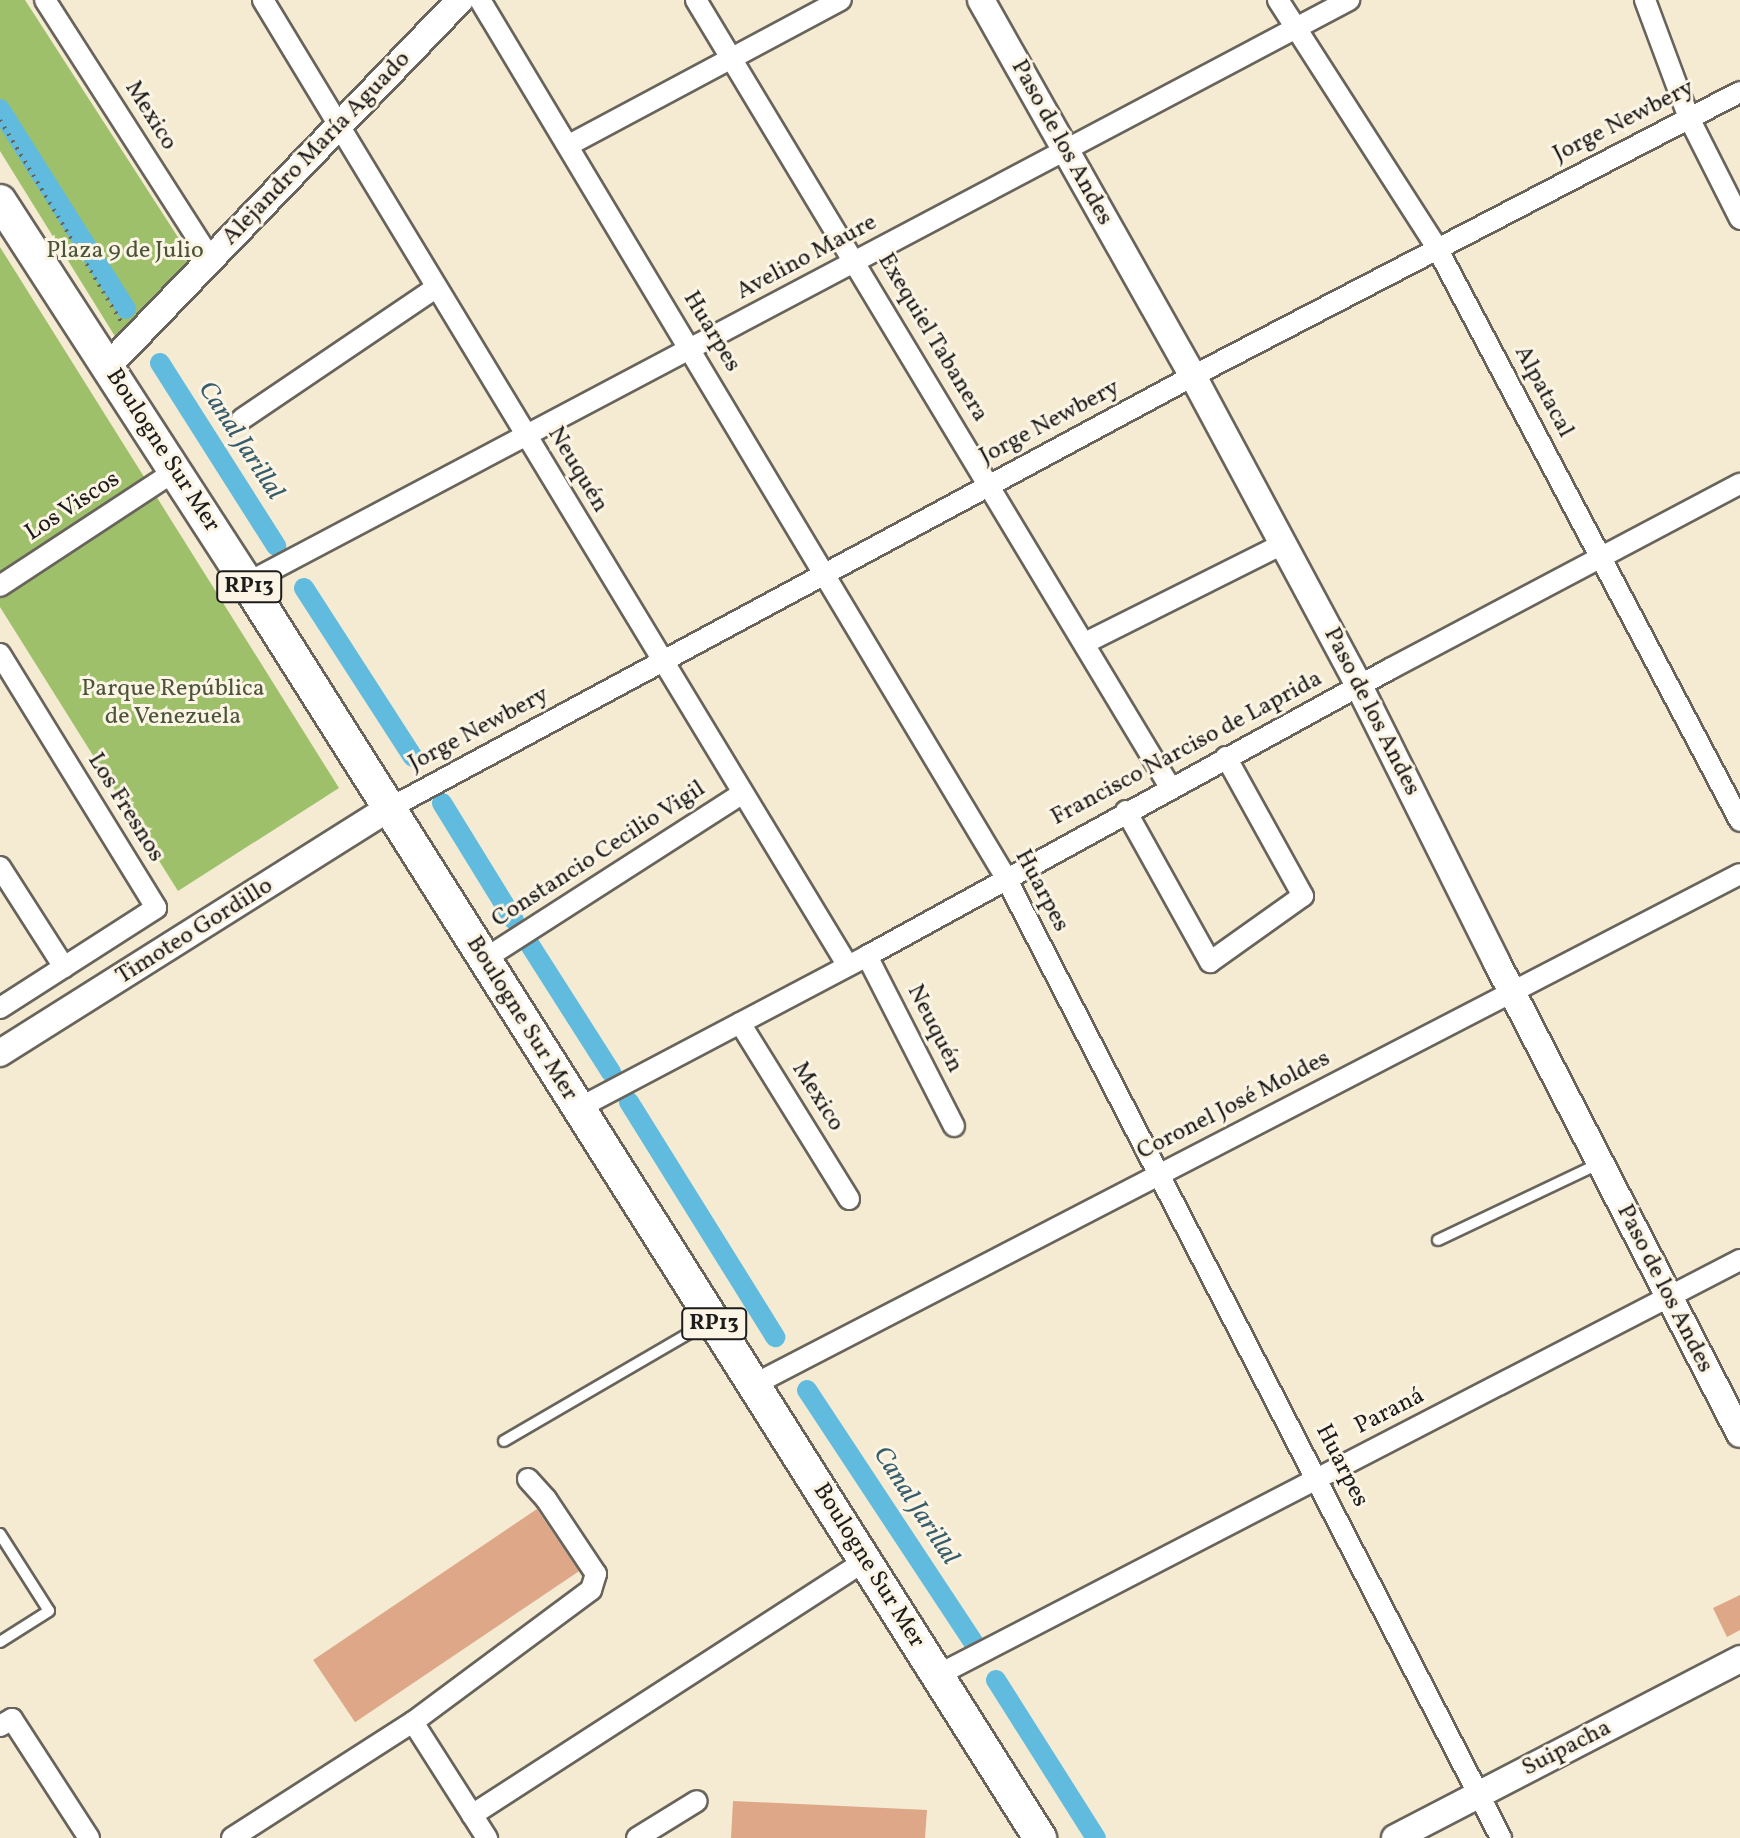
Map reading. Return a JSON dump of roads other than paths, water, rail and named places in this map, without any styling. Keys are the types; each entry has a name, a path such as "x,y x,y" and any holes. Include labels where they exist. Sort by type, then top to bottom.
{"main road":[{"name":"Boulogne Sur Mer","path":"0,201 247,583 1040,1838"}],"street":[{"name":"Mexico","path":"45,0 211,260"},
{"name":"Neuquén","path":"263,0 848,966"},
{"name":"Alejandro María Aguado","path":"100,355 211,260 460,0"},
{"name":"Huarpes","path":"480,0 1006,878 1501,1838"},
{"name":"Exequiel Tabanera","path":"696,0 1170,787"},
{"path":"569,145 841,0"},
{"name":"Paso de los Andes","path":"981,0 1193,376 1359,686 1599,1163 1740,1434"},
{"name":"Alpatacal","path":"1278,0 1437,248 1740,821"},
{"name":"Avelino Maure","path":"247,583 1349,0"},
{"path":"1645,0 1689,118 1740,219"},
{"name":"Jorge Newbery","path":"388,809 1193,376 1740,92"},
{"path":"242,419 437,287"},
{"name":"Los Viscos","path":"0,586 175,471"},
{"name":"Francisco Narciso de Laprida","path":"577,1109 867,956 1170,787 1740,484"},
{"path":"1085,643 1283,544"},
{"name":"Los Fresnos","path":"0,654 156,908 64,967"},
{"path":"1126,811 1210,962 1303,896 1226,757"},
{"name":"Constancio Cecilio Vigil","path":"483,960 742,794"},
{"name":"Timoteo Gordillo","path":"0,1053 388,809"},
{"path":"0,867 64,967 0,1008"},
{"name":"Coronel José Moldes","path":"753,1385 1740,874"},
{"name":"Neuquén","path":"867,956 954,1126"},
{"name":"Mexico","path":"740,1023 849,1199"},
{"name":"Paraná","path":"936,1676 1740,1260"},
{"path":"232,1838 413,1722 591,1590 596,1574 546,1499 528,1479"},
{"path":"472,1815 865,1561"},
{"name":"Suipacha","path":"1395,1838 1740,1659"},
{"path":"0,1726 12,1719 89,1838"},
{"path":"413,1722 487,1838"},
{"path":"637,1838 697,1801"}],"lane":[{"path":"1438,1240 1599,1163"},
{"path":"504,1441 712,1320"},
{"path":"0,1534 49,1611 0,1642"}],"waterway":[{"name":"Canal Jarillal","path":"0,109 126,309"},
{"name":"Canal Jarillal","path":"160,363 276,546"},
{"name":"Canal Jarillal","path":"304,588 413,757"},
{"name":"Canal Jarillal","path":"442,803 514,920"},
{"name":"Canal Jarillal","path":"530,945 611,1072"},
{"name":"Canal Jarillal","path":"629,1102 775,1337"},
{"name":"Canal Jarillal","path":"807,1390 979,1651"},
{"name":"Canal Jarillal","path":"996,1680 1096,1838"}],"park label":[{"name":"Plaza 9 de Julio","path":"125,252"},
{"name":"Parque República de Venezuela","path":"173,704"}]}
